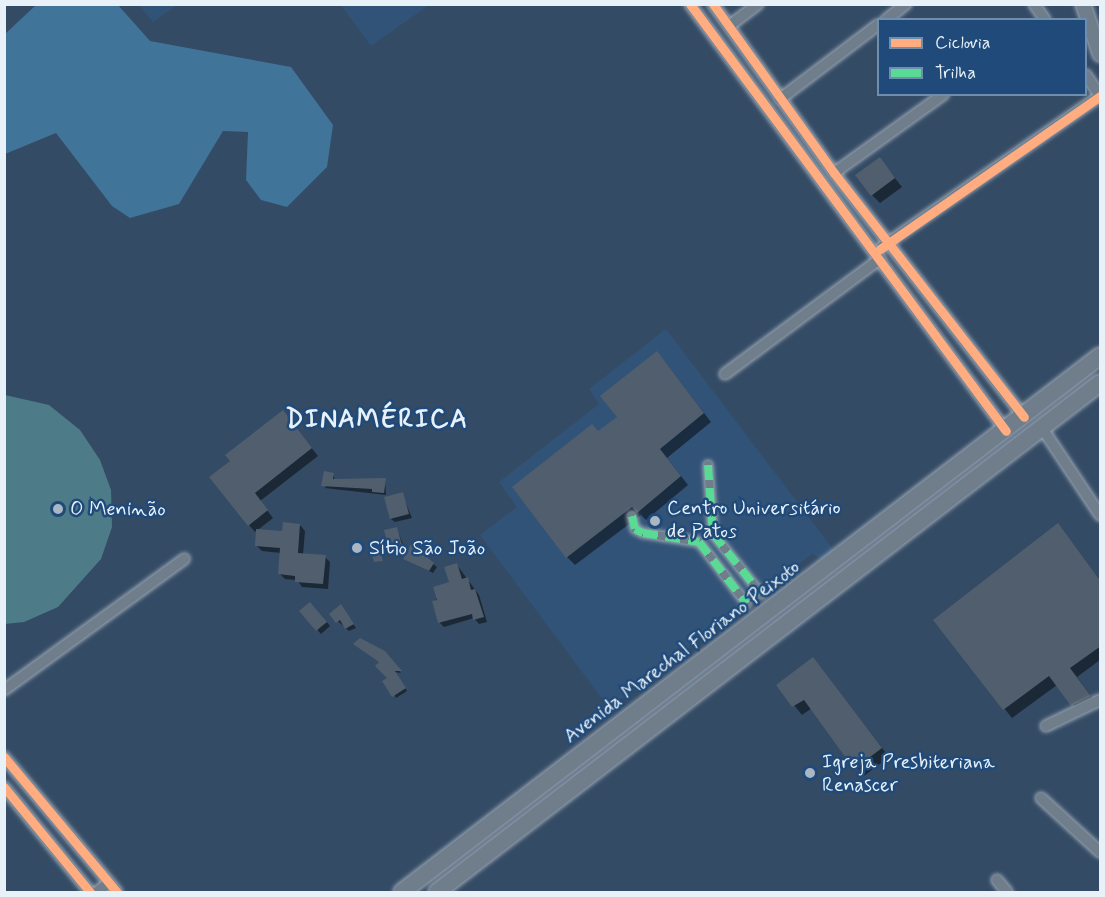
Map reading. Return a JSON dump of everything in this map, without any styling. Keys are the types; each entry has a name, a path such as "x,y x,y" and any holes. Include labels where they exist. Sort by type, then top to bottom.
{"main road":[{"name":"Avenida Marechal Floriano Peixoto","path":"402,892 1101,356"},
{"name":"Avenida Marechal Floriano Peixoto","path":"437,892 1101,383"}],"street":[{"path":"690,4 1006,431"},
{"path":"713,4 834,173 1024,417"},
{"path":"729,26 758,4"},
{"path":"888,18 906,4"},
{"path":"1034,4 1044,18"},
{"path":"1083,4 1101,54"},
{"path":"780,99 877,26"},
{"path":"725,374 877,256 888,243 1101,96 1087,76"},
{"path":"834,173 941,96"},
{"path":"811,165 822,156"},
{"path":"1042,428 1101,515"},
{"path":"708,465 713,534 761,594"},
{"path":"632,516 634,529 643,533 699,542 747,604"},
{"path":"4,690 184,559"},
{"path":"1046,726 1101,700"},
{"path":"4,757 117,892"},
{"path":"4,788 90,892"},
{"path":"1041,798 1101,852"},
{"path":"997,880 1006,892"},
{"path":"97,892 109,883"}],"shaded area":[{"path":"36,5 118,5 150,41 291,67 333,125 327,167 287,207 261,200 246,180 248,132 223,131 179,204 130,218 112,206 56,133 5,154 5,34"},
{"path":"139,5 177,5 153,22"},
{"path":"341,5 429,5 371,46"},
{"name":"Centro Universitário de Patos","path":"666,329 835,552 825,560 812,554 609,708 480,535 517,507 499,482 599,404 589,389"},
{"name":"O Meninão","path":"5,395 49,405 80,430 100,460 111,490 112,527 101,559 58,607 24,622 5,624"}],"building":[{"path":"880,157 895,178 871,196 855,175"},
{"path":"657,351 704,413 660,449 681,476 637,513 632,507 566,558 512,487 592,424 598,431 617,417 600,396"},
{"path":"283,410 312,448 255,493 268,510 248,526 209,477 230,461 225,455"},
{"path":"324,471 334,473 333,479 386,478 384,493 372,492 372,489 321,486"},
{"path":"403,492 409,514 390,519 384,497"},
{"path":"283,522 300,524 298,553 326,555 323,584 295,582 295,576 278,574 280,548 255,546 256,529 282,531"},
{"path":"1058,523 1101,582 1101,646 1070,668 1091,696 1071,706 1049,676 1003,710 933,620"},
{"path":"397,527 402,545 389,548 384,530"},
{"path":"411,544 434,563 429,571 403,559"},
{"path":"380,550 383,561 374,562 371,553"},
{"path":"457,563 462,579 468,577 471,590 475,589 484,617 473,620 472,614 438,623 432,601 437,600 433,587 449,582 444,567"},
{"path":"310,602 327,622 316,631 299,611"},
{"path":"341,604 354,624 345,629 340,620 336,623 329,614"},
{"path":"360,638 385,651 402,671 395,671 406,688 392,697 382,681 387,678 375,666 379,662 353,644"},
{"path":"813,657 882,748 854,769 804,700 792,707 776,685"}],"marked path":[{"path":"708,465 713,534 761,594"},
{"path":"632,516 635,529 643,533 699,542 747,604"}],"cycle path":[{"path":"690,4 1006,431"},
{"path":"713,4 834,173 1024,417"},
{"path":"880,249 1100,96"},
{"path":"4,757 117,892"},
{"path":"4,787 90,892"}],"place":[{"name":"O Meninão","path":"58,509"},
{"name":"Centro Universitário de Patos","path":"655,521"},
{"name":"Sítio São João","path":"357,548"},
{"name":"Igreja Presbiteriana Renascer","path":"810,773"}],"district":[{"name":"DINAMÉRICA","path":"377,421"}]}
